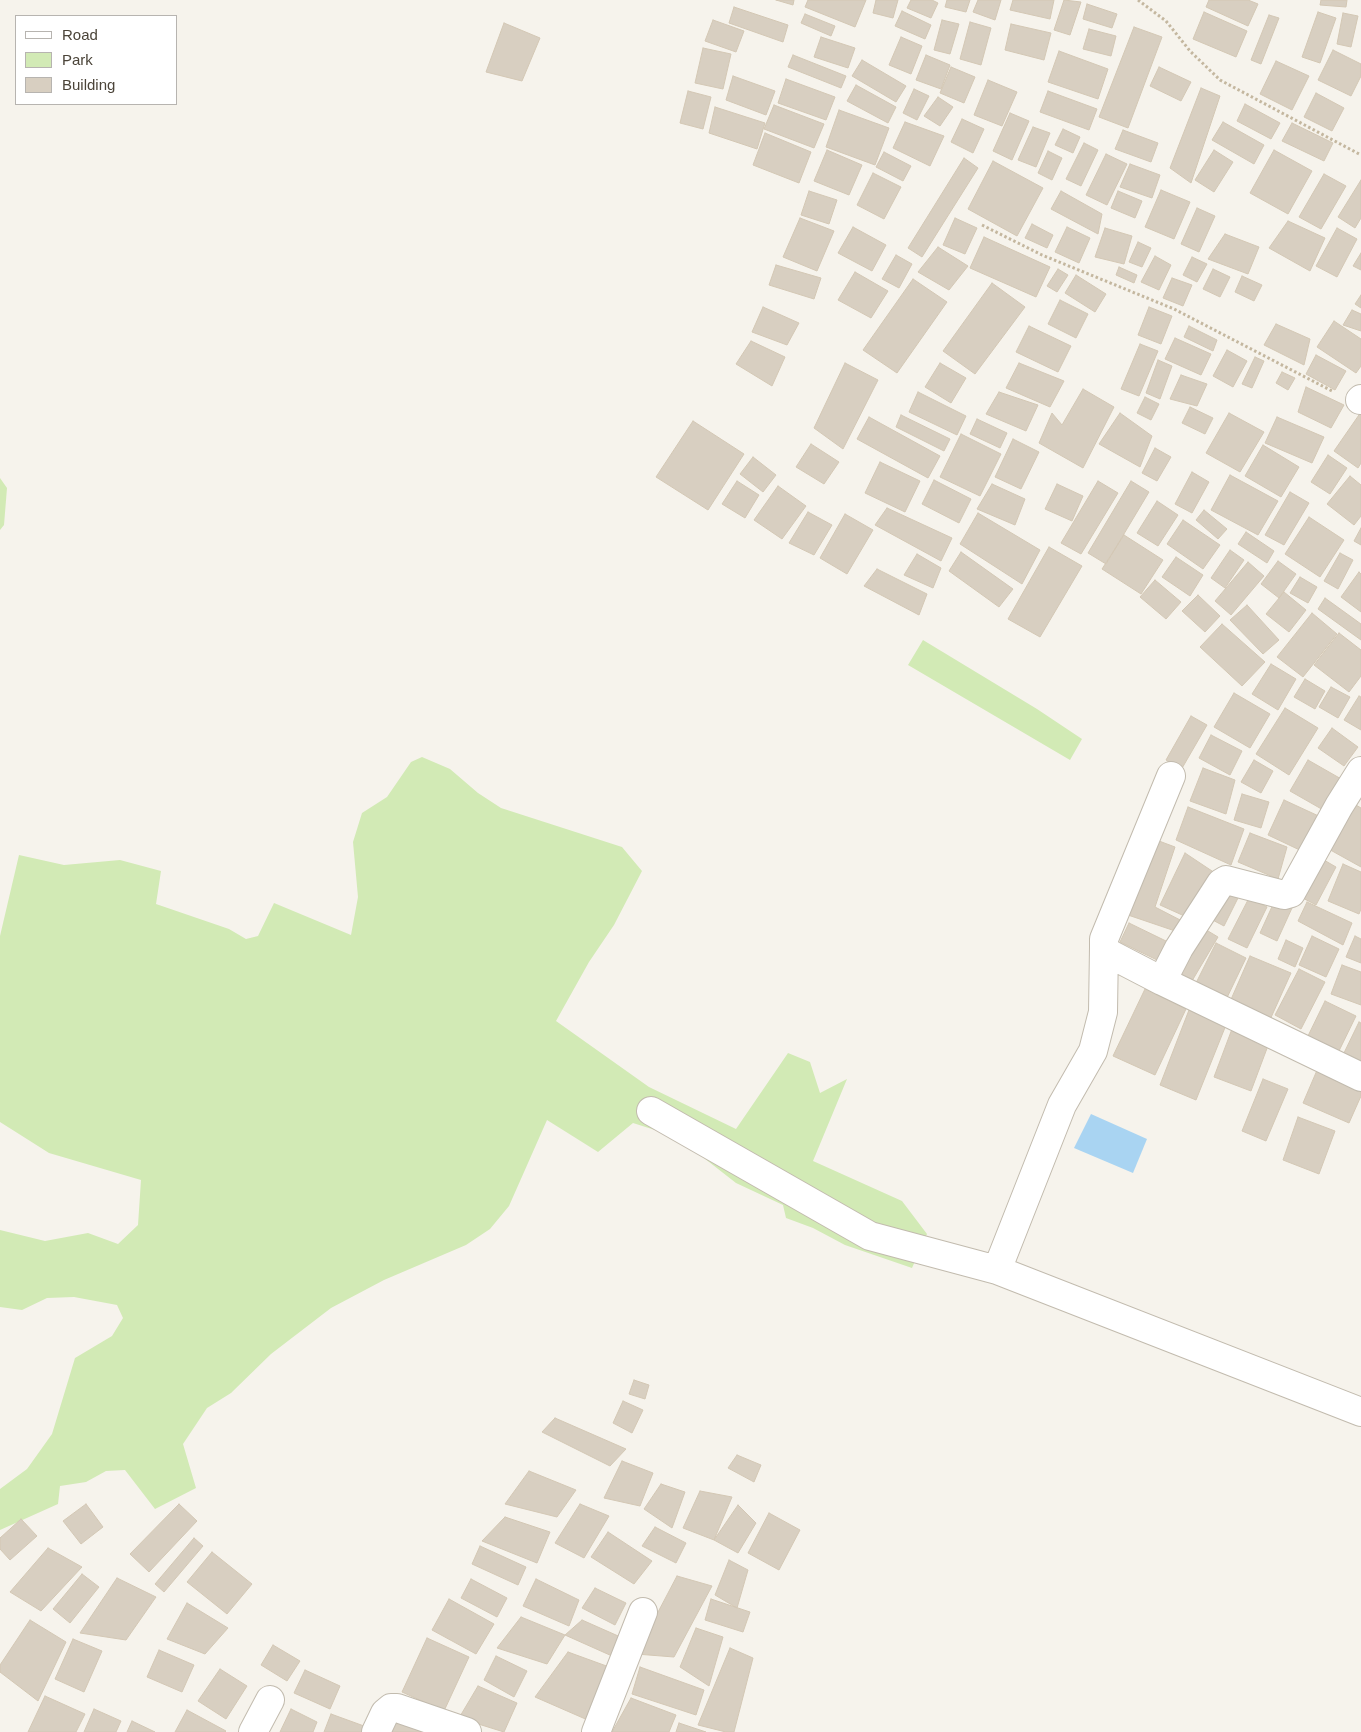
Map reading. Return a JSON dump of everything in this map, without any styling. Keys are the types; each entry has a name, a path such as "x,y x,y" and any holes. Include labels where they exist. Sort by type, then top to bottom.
{"street":[{"path":"1162,981 1188,932 1221,883 1226,880 1284,895 1291,892 1339,806 1361,771"},
{"path":"997,1270 1062,1105 1094,1051 1103,1012 1104,939 1171,776"},
{"path":"1104,947 1110,954 1162,981 1361,1077"},
{"path":"651,1111 870,1236 997,1270 1361,1412"},
{"path":"596,1732 643,1612"},
{"path":"254,1732 270,1700"},
{"path":"376,1732 385,1713 391,1708 397,1708 467,1732"}],"path":[{"path":"1138,0 1166,20 1190,51 1220,80 1361,155"},
{"path":"982,225 1042,254 1174,309 1349,400 1361,400"}],"green space":[{"path":"0,478 7,488 4,525 0,530"},
{"path":"923,640 1037,709 1082,739 1070,760 908,665"},
{"path":"422,757 450,769 478,793 501,808 622,847 642,871 614,925 589,962 556,1021 649,1087 736,1129 788,1053 810,1062 820,1093 847,1079 813,1161 902,1201 927,1234 912,1268 845,1245 813,1228 786,1218 783,1205 736,1183 677,1137 633,1123 598,1152 547,1120 509,1206 490,1229 466,1245 384,1280 331,1308 271,1354 231,1393 207,1408 183,1444 196,1488 155,1509 125,1470 106,1471 86,1482 60,1486 58,1504 0,1530 0,1489 27,1469 52,1434 75,1358 112,1336 123,1318 117,1305 74,1297 47,1298 22,1310 0,1307 0,1230 45,1241 88,1233 118,1244 138,1225 141,1180 49,1153 0,1122 0,936 19,855 64,865 120,860 161,871 156,904 229,929 246,939 258,936 274,903 351,935 358,897 353,842 362,813 387,797 411,762"}],"water":[{"path":"1091,1114 1147,1139 1133,1173 1074,1148"}],"building":[{"path":"776,0 794,0 793,5"},
{"path":"808,0 866,0 855,27 805,7"},
{"path":"876,0 898,0 893,18 873,13"},
{"path":"911,0 932,0 938,3 931,18 907,8"},
{"path":"947,0 970,0 966,12 945,7"},
{"path":"978,0 1001,0 995,20 973,12"},
{"path":"1013,0 1054,0 1050,19 1010,10"},
{"path":"1064,0 1081,2 1070,35 1054,30"},
{"path":"1209,0 1248,0 1258,4 1248,26 1206,7"},
{"path":"1321,0 1347,0 1346,7 1320,5"},
{"path":"1087,4 1117,14 1112,28 1083,19"},
{"path":"734,7 788,25 783,42 729,23"},
{"path":"902,11 931,25 925,39 895,26"},
{"path":"1204,12 1247,31 1236,57 1193,39"},
{"path":"1318,12 1336,18 1320,63 1302,57"},
{"path":"1343,13 1358,16 1351,47 1337,44"},
{"path":"805,14 835,26 831,36 801,23"},
{"path":"1269,15 1279,18 1261,64 1251,60"},
{"path":"713,20 744,31 736,52 705,41"},
{"path":"942,20 959,24 950,54 934,50"},
{"path":"970,22 991,28 981,65 960,59"},
{"path":"504,23 540,38 522,81 486,72"},
{"path":"1011,24 1051,33 1044,60 1005,50"},
{"path":"1134,27 1162,37 1128,128 1099,117"},
{"path":"1089,29 1116,36 1111,56 1083,49"},
{"path":"821,37 855,48 848,68 814,57"},
{"path":"901,37 922,46 911,74 889,65"},
{"path":"703,48 731,54 723,89 695,83"},
{"path":"1333,50 1361,64 1361,76 1351,96 1318,80"},
{"path":"1059,51 1108,69 1098,99 1048,82"},
{"path":"793,55 846,76 841,88 788,67"},
{"path":"926,55 950,65 941,89 916,80"},
{"path":"862,60 906,86 896,102 852,76"},
{"path":"1276,61 1309,76 1292,110 1260,94"},
{"path":"951,67 975,77 964,103 940,93"},
{"path":"1159,67 1191,82 1181,101 1150,86"},
{"path":"733,76 775,91 766,115 726,100"},
{"path":"786,79 835,97 826,120 778,103"},
{"path":"988,80 1017,92 1002,126 974,115"},
{"path":"856,85 896,107 888,123 847,101"},
{"path":"1201,88 1220,96 1191,183 1170,168"},
{"path":"914,89 929,96 917,120 903,113"},
{"path":"688,91 711,97 703,129 680,123"},
{"path":"1048,91 1097,109 1089,130 1040,112"},
{"path":"1316,93 1344,108 1332,131 1304,117"},
{"path":"938,97 953,107 940,126 924,116"},
{"path":"1245,104 1280,123 1271,139 1237,121"},
{"path":"774,105 824,124 814,148 764,129"},
{"path":"715,107 765,123 757,149 709,133"},
{"path":"839,110 889,128 875,165 826,147"},
{"path":"1010,113 1029,121 1012,160 993,151"},
{"path":"962,119 984,129 973,153 951,142"},
{"path":"905,122 944,136 930,166 893,148"},
{"path":"1223,122 1264,145 1254,164 1212,140"},
{"path":"1292,123 1333,143 1324,161 1282,141"},
{"path":"1033,127 1050,133 1036,167 1018,160"},
{"path":"1063,129 1080,137 1073,153 1055,145"},
{"path":"1123,130 1158,143 1151,162 1115,149"},
{"path":"765,133 811,152 799,183 753,165"},
{"path":"1084,143 1098,150 1081,186 1066,179"},
{"path":"827,150 862,165 849,195 814,181"},
{"path":"1214,150 1233,162 1214,192 1195,180"},
{"path":"1274,150 1312,171 1288,214 1250,193"},
{"path":"1048,151 1062,158 1052,180 1038,173"},
{"path":"884,152 911,166 903,181 876,167"},
{"path":"1106,154 1127,164 1107,205 1086,195"},
{"path":"964,158 978,168 922,257 908,248"},
{"path":"993,161 1043,188 1017,236 968,209"},
{"path":"1130,164 1160,175 1152,198 1120,187"},
{"path":"873,173 901,187 884,219 857,205"},
{"path":"1324,174 1346,186 1321,229 1299,217"},
{"path":"1361,180 1361,218 1355,228 1338,217"},
{"path":"1161,190 1190,202 1174,239 1145,227"},
{"path":"809,191 837,200 829,224 801,215"},
{"path":"1061,191 1102,214 1098,234 1051,209"},
{"path":"1118,191 1142,201 1135,218 1111,208"},
{"path":"1197,208 1215,216 1199,252 1181,244"},
{"path":"800,218 834,231 817,271 783,257"},
{"path":"955,218 977,228 965,254 943,245"},
{"path":"1288,221 1325,238 1310,271 1269,248"},
{"path":"1032,224 1053,235 1047,248 1025,238"},
{"path":"853,227 886,245 872,271 838,253"},
{"path":"1067,227 1090,238 1079,263 1055,252"},
{"path":"1105,228 1132,236 1124,264 1095,257"},
{"path":"1337,228 1357,239 1337,277 1316,266"},
{"path":"1225,234 1259,247 1248,274 1208,259"},
{"path":"984,237 1050,267 1036,297 970,268"},
{"path":"1138,242 1151,248 1142,267 1129,262"},
{"path":"938,247 968,266 949,290 918,272"},
{"path":"1361,253 1361,270 1353,266"},
{"path":"896,255 912,264 899,288 882,279"},
{"path":"1155,256 1171,265 1159,290 1141,282"},
{"path":"1192,257 1207,264 1197,282 1183,275"},
{"path":"776,265 821,278 814,299 769,285"},
{"path":"1119,267 1137,275 1134,283 1116,275"},
{"path":"1058,269 1068,275 1057,292 1047,286"},
{"path":"1213,269 1230,277 1220,297 1203,289"},
{"path":"855,272 888,291 871,318 838,300"},
{"path":"1076,275 1106,294 1095,312 1065,293"},
{"path":"1242,276 1262,285 1254,301 1235,292"},
{"path":"1172,278 1192,285 1183,306 1163,298"},
{"path":"913,279 947,302 897,373 863,350"},
{"path":"992,283 1025,307 975,374 943,351"},
{"path":"1361,295 1361,308 1355,304"},
{"path":"1060,300 1088,314 1076,338 1048,324"},
{"path":"763,307 799,323 787,345 752,332"},
{"path":"1149,307 1172,316 1161,344 1138,335"},
{"path":"1352,310 1361,314 1361,331 1343,325"},
{"path":"1334,321 1361,339 1361,366 1356,373 1317,347"},
{"path":"1276,324 1310,339 1304,365 1264,345"},
{"path":"1029,326 1071,346 1058,372 1016,352"},
{"path":"1189,326 1217,340 1213,351 1184,337"},
{"path":"1175,338 1211,354 1201,375 1165,359"},
{"path":"751,341 785,357 772,386 736,364"},
{"path":"1140,344 1158,351 1139,396 1121,389"},
{"path":"1227,350 1247,361 1233,387 1213,376"},
{"path":"1316,355 1346,371 1335,390 1306,374"},
{"path":"1255,357 1264,361 1252,388 1242,384"},
{"path":"1158,360 1172,366 1160,399 1146,393"},
{"path":"845,363 878,380 843,449 814,428"},
{"path":"940,363 966,378 951,403 925,387"},
{"path":"1019,363 1064,381 1050,407 1006,388"},
{"path":"1282,372 1295,378 1288,390 1276,383"},
{"path":"1181,375 1207,384 1197,406 1170,399"},
{"path":"1306,387 1344,405 1331,428 1298,412"},
{"path":"1083,389 1114,407 1083,468 1039,443 1052,413 1062,425"},
{"path":"918,392 966,416 957,435 909,412"},
{"path":"999,392 1038,405 1026,431 986,414"},
{"path":"1145,397 1159,404 1151,420 1137,413"},
{"path":"1190,407 1213,418 1205,434 1182,423"},
{"path":"1361,412 1361,463 1358,468 1334,451"},
{"path":"1120,413 1152,436 1140,467 1099,444"},
{"path":"1229,413 1264,432 1240,472 1206,453"},
{"path":"901,415 950,439 944,451 896,427"},
{"path":"869,417 940,456 928,478 857,439"},
{"path":"1277,417 1324,437 1312,463 1265,443"},
{"path":"977,419 1007,433 1000,448 970,434"},
{"path":"693,421 744,454 708,510 656,477"},
{"path":"961,434 1001,454 980,496 940,477"},
{"path":"1013,439 1039,452 1021,489 995,477"},
{"path":"811,444 839,462 824,484 796,467"},
{"path":"1263,445 1299,467 1281,497 1245,476"},
{"path":"1155,448 1171,457 1157,481 1142,473"},
{"path":"1328,455 1347,468 1330,494 1311,482"},
{"path":"753,457 776,475 763,492 740,474"},
{"path":"880,462 920,481 905,512 865,493"},
{"path":"1192,472 1209,482 1192,513 1175,504"},
{"path":"1230,475 1278,501 1258,535 1211,510"},
{"path":"1350,476 1361,485 1361,516 1354,525 1327,504"},
{"path":"934,480 971,499 959,523 922,504"},
{"path":"737,481 759,495 745,518 722,504"},
{"path":"1098,481 1118,493 1081,554 1061,543"},
{"path":"1131,481 1149,492 1106,564 1088,553"},
{"path":"992,484 1025,499 1015,525 977,509"},
{"path":"1057,484 1083,496 1072,521 1045,509"},
{"path":"778,486 806,506 782,539 754,520"},
{"path":"1290,492 1309,503 1284,545 1265,535"},
{"path":"1157,501 1178,515 1158,546 1137,533"},
{"path":"887,508 952,538 941,561 875,525"},
{"path":"1204,510 1227,529 1218,539 1196,520"},
{"path":"808,512 832,525 814,555 789,543"},
{"path":"978,513 1040,550 1022,584 960,544"},
{"path":"845,514 873,530 847,574 820,558"},
{"path":"1309,517 1344,540 1320,577 1285,554"},
{"path":"1183,520 1220,545 1203,569 1167,544"},
{"path":"1361,528 1361,545 1354,541"},
{"path":"1246,532 1274,551 1267,563 1238,544"},
{"path":"1124,535 1163,560 1141,594 1102,569"},
{"path":"1049,547 1082,566 1040,637 1008,619"},
{"path":"1230,550 1244,560 1225,588 1211,578"},
{"path":"961,552 1013,589 999,607 949,571"},
{"path":"1340,553 1353,560 1338,589 1324,581"},
{"path":"917,554 941,568 933,588 904,575"},
{"path":"1176,557 1203,575 1190,596 1162,577"},
{"path":"1278,561 1296,574 1279,598 1261,584"},
{"path":"1248,562 1264,576 1231,615 1215,601"},
{"path":"877,569 927,594 919,615 864,586"},
{"path":"1359,572 1361,574 1361,612 1341,597"},
{"path":"1300,577 1317,587 1308,603 1290,593"},
{"path":"1155,580 1181,602 1166,619 1140,597"},
{"path":"1284,592 1306,610 1289,632 1266,614"},
{"path":"1198,595 1220,616 1205,632 1182,611"},
{"path":"1325,598 1361,624 1361,640 1318,609"},
{"path":"1247,605 1279,640 1263,654 1230,620"},
{"path":"1312,613 1337,634 1303,677 1277,657"},
{"path":"1222,624 1265,662 1242,686 1200,647"},
{"path":"1339,633 1361,650 1361,676 1349,692 1314,665"},
{"path":"1271,664 1296,679 1278,710 1252,694"},
{"path":"1305,679 1325,691 1315,709 1294,697"},
{"path":"1331,687 1350,697 1338,718 1319,707"},
{"path":"1234,693 1270,714 1250,748 1214,727"},
{"path":"1359,696 1361,697 1361,730 1344,720"},
{"path":"1285,708 1318,728 1289,775 1256,754"},
{"path":"1191,716 1207,725 1181,770 1166,760"},
{"path":"1332,728 1358,747 1344,766 1318,748"},
{"path":"1211,735 1242,751 1230,775 1199,758"},
{"path":"1254,760 1273,771 1261,793 1241,782"},
{"path":"1308,760 1343,780 1325,811 1290,791"},
{"path":"1203,768 1235,780 1226,814 1190,801"},
{"path":"1242,794 1269,802 1261,828 1234,820"},
{"path":"1284,800 1323,818 1306,853 1268,835"},
{"path":"1351,802 1361,808 1361,867 1325,847"},
{"path":"1188,807 1244,829 1231,865 1176,840"},
{"path":"1250,833 1287,847 1278,879 1238,862"},
{"path":"1151,838 1175,847 1155,907 1186,923 1184,934 1125,914"},
{"path":"1185,853 1218,875 1191,919 1160,905"},
{"path":"1317,856 1336,867 1316,905 1297,895"},
{"path":"1343,864 1361,872 1361,909 1359,914 1328,901"},
{"path":"1225,882 1242,890 1224,926 1205,916"},
{"path":"1249,898 1267,907 1247,948 1228,939"},
{"path":"1275,900 1292,908 1277,941 1260,933"},
{"path":"1307,902 1352,923 1343,945 1298,921"},
{"path":"1129,923 1166,941 1157,960 1120,942"},
{"path":"1198,925 1218,937 1189,986 1169,974"},
{"path":"1312,936 1339,949 1326,977 1299,965"},
{"path":"1355,936 1361,939 1361,963 1346,957"},
{"path":"1286,940 1303,948 1295,967 1278,959"},
{"path":"1216,943 1246,958 1223,1006 1192,991"},
{"path":"1250,956 1291,973 1269,1022 1229,1004"},
{"path":"1342,965 1361,972 1361,1005 1331,994"},
{"path":"1299,969 1325,982 1301,1029 1275,1015"},
{"path":"1145,989 1186,1009 1155,1075 1113,1056"},
{"path":"1325,1001 1356,1016 1337,1055 1306,1040"},
{"path":"1189,1010 1226,1025 1196,1100 1160,1085"},
{"path":"1359,1022 1361,1023 1361,1067 1342,1057"},
{"path":"1232,1029 1269,1043 1251,1091 1214,1077"},
{"path":"1318,1068 1361,1087 1361,1096 1349,1123 1303,1103"},
{"path":"1263,1079 1288,1089 1266,1141 1242,1131"},
{"path":"1298,1117 1335,1131 1319,1174 1283,1160"},
{"path":"634,1380 649,1385 645,1399 629,1394"},
{"path":"623,1401 643,1410 632,1433 613,1423"},
{"path":"555,1418 626,1449 610,1466 542,1432"},
{"path":"737,1455 761,1465 754,1482 728,1468"},
{"path":"622,1461 653,1473 640,1506 604,1498"},
{"path":"529,1471 576,1490 557,1517 505,1504"},
{"path":"661,1484 685,1492 672,1528 644,1509"},
{"path":"700,1491 732,1497 714,1540 683,1528"},
{"path":"86,1504 103,1527 81,1544 63,1521"},
{"path":"179,1504 197,1521 149,1572 130,1554"},
{"path":"580,1504 609,1516 584,1558 555,1543"},
{"path":"738,1505 756,1523 738,1553 714,1540"},
{"path":"769,1513 800,1530 779,1570 748,1553"},
{"path":"505,1517 550,1532 537,1563 482,1541"},
{"path":"21,1519 37,1536 10,1560 0,1549 0,1538"},
{"path":"655,1527 686,1543 676,1563 642,1546"},
{"path":"608,1532 652,1561 634,1584 591,1557"},
{"path":"194,1538 203,1546 164,1592 155,1584"},
{"path":"480,1546 526,1567 518,1585 472,1564"},
{"path":"48,1548 82,1567 41,1611 10,1592"},
{"path":"212,1552 252,1584 227,1614 187,1582"},
{"path":"729,1560 748,1570 737,1608 715,1595"},
{"path":"82,1574 99,1587 70,1623 53,1609"},
{"path":"677,1576 712,1586 674,1657 636,1654"},
{"path":"117,1578 156,1597 126,1640 80,1633"},
{"path":"471,1579 507,1598 497,1617 461,1598"},
{"path":"536,1579 579,1600 569,1626 523,1606"},
{"path":"595,1588 626,1603 615,1625 582,1608"},
{"path":"449,1599 494,1624 476,1654 432,1630"},
{"path":"711,1599 750,1612 743,1632 705,1620"},
{"path":"187,1603 228,1628 205,1654 167,1639"},
{"path":"521,1617 565,1635 547,1664 497,1648"},
{"path":"30,1620 66,1642 38,1701 0,1672 0,1665"},
{"path":"582,1620 625,1639 612,1656 565,1635"},
{"path":"696,1628 723,1637 709,1686 680,1667"},
{"path":"427,1638 469,1657 444,1711 402,1692"},
{"path":"73,1639 102,1651 84,1692 55,1679"},
{"path":"273,1645 300,1661 287,1681 261,1665"},
{"path":"730,1648 753,1658 734,1732 726,1732 698,1725"},
{"path":"159,1650 194,1665 182,1692 147,1677"},
{"path":"568,1652 612,1668 590,1721 535,1697"},
{"path":"496,1656 527,1671 514,1697 484,1680"},
{"path":"640,1667 704,1690 696,1715 632,1694"},
{"path":"220,1669 247,1686 226,1719 198,1701"},
{"path":"305,1670 340,1686 330,1709 294,1693"},
{"path":"478,1686 517,1703 504,1732 459,1718"},
{"path":"45,1696 85,1714 76,1732 28,1732"},
{"path":"631,1698 676,1715 669,1732 612,1732"},
{"path":"94,1709 121,1721 116,1732 84,1732"},
{"path":"291,1709 317,1722 313,1732 280,1732"},
{"path":"187,1710 226,1731 175,1732"},
{"path":"331,1714 364,1726 362,1732 324,1732"},
{"path":"394,1719 421,1730 421,1732 389,1732"},
{"path":"132,1721 155,1732 127,1732"},
{"path":"679,1723 706,1732 676,1732"}]}
